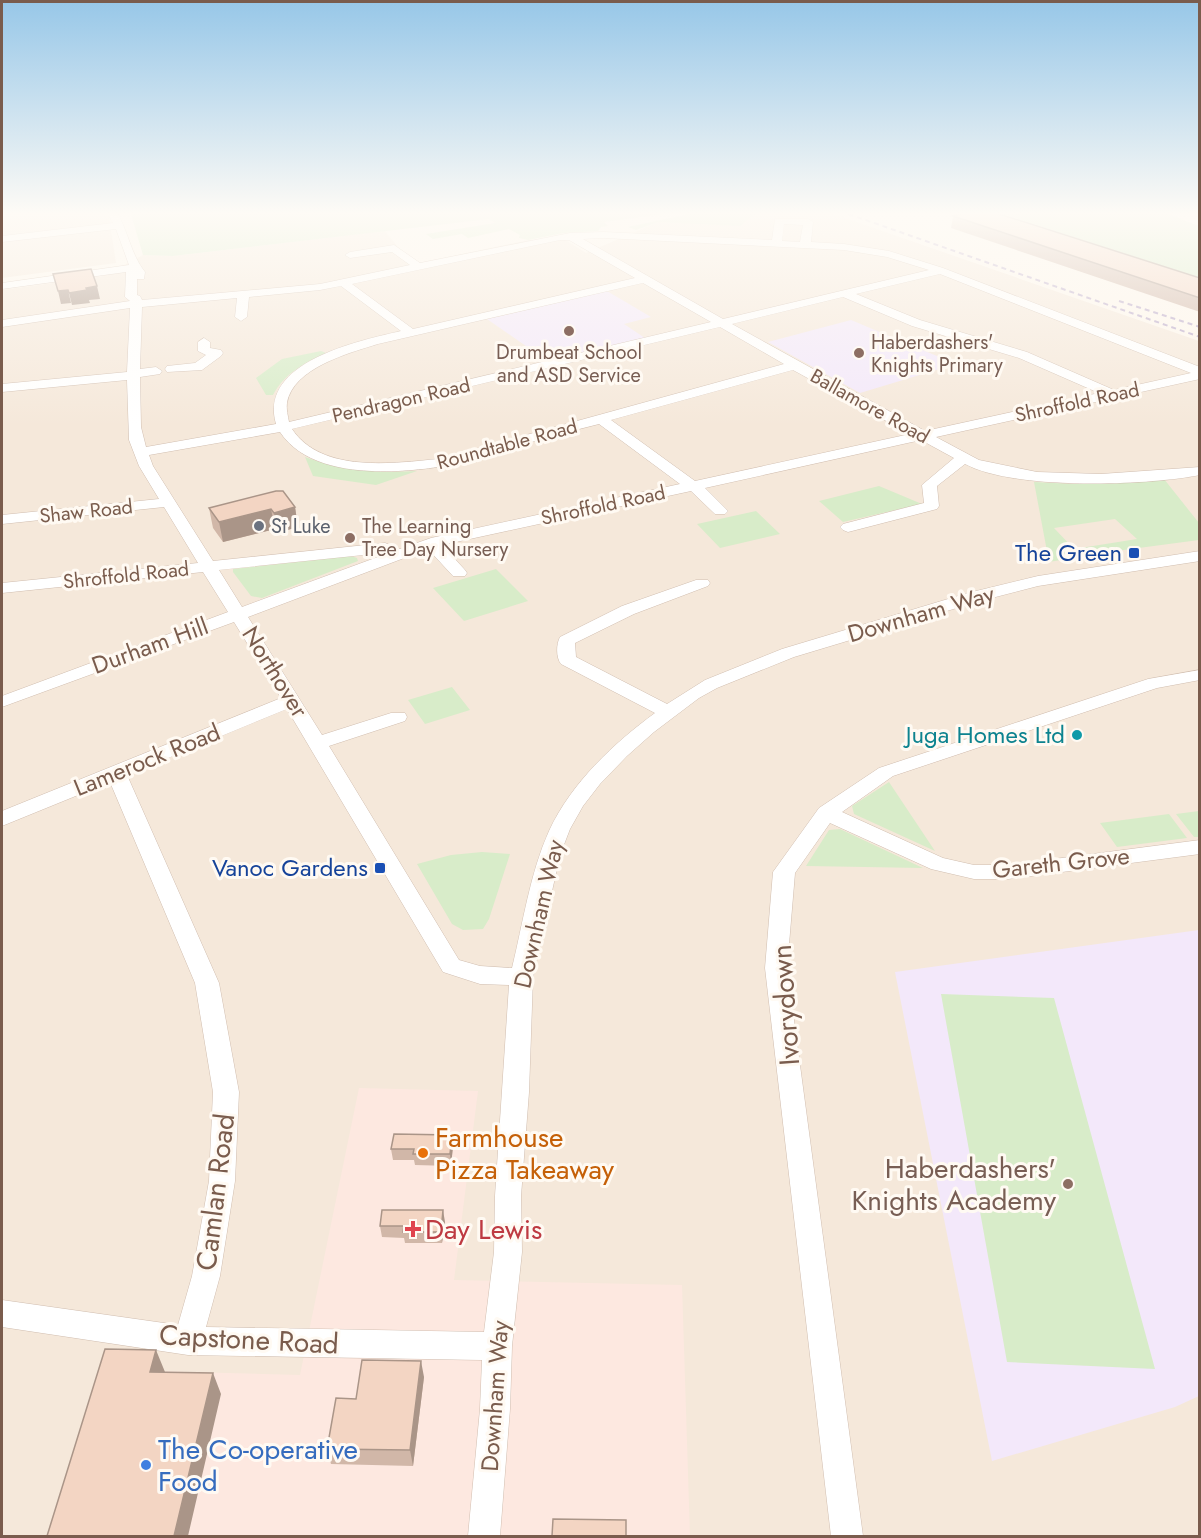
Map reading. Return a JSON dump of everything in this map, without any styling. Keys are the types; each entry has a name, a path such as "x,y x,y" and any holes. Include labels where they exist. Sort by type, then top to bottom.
{"street":[{"name":"Northover","path":"131,283 131,297 136,301 133,341 134,427 146,466 239,613 451,966 480,975 521,977"},
{"path":"2,324 136,301 243,295 344,283 411,333"},
{"path":"284,427 279,413 281,397 288,384 311,365 332,354 411,333 629,283"},
{"name":"Ballamore Road","path":"652,283 963,458 999,471 1054,479 1112,478 1200,471"},
{"name":"Pendragon Road","path":"140,452 284,427 889,283"},
{"path":"971,283 1200,373"},
{"path":"845,294 915,323 1023,356 1112,394"},
{"path":"241,316 243,295"},
{"path":"171,369 198,367 217,353 204,351 204,342"},
{"name":"Roundtable Road","path":"284,427 298,447 327,459 356,465 388,467 440,463 796,365"},
{"path":"2,388 156,371"},
{"name":"Shroffold Road","path":"2,588 385,548 399,554 431,543 1200,373"},
{"path":"601,419 693,485 720,511"},
{"path":"848,527 932,506 930,485 963,458"},
{"name":"Shaw Road","path":"2,520 170,502"},
{"path":"431,543 459,573"},
{"name":"Durham Hill","path":"2,702 399,554"},
{"name":"Downham Way","path":"483,1536 495,1409 497,1346 508,1252 508,1196 516,1092 521,977 549,855 575,803 593,779 633,740 668,712 711,684 788,653 974,597 1038,581 1200,556"},
{"path":"668,712 567,660 566,642 628,610 702,583"},
{"name":"Ivorydown","path":"847,1536 776,968 784,872 826,813 886,772 1154,683 1200,675"},
{"name":"Lamerock Road","path":"2,819 292,700"},
{"path":"318,743 398,717"},
{"name":"Camlan Road","path":"116,773 207,983 226,1092 222,1181 206,1276 188,1341"},
{"name":"Gareth Grove","path":"826,813 938,864 974,872 1008,872 1200,847"},
{"name":"Capstone Road","path":"2,1314 188,1341 497,1346"}],"shaded area":[{"path":"54,283 1031,283 1199,341 1199,1536 2,1536 2,290"},
{"name":"Drumbeat School and ASD Service","path":"607,291 651,317 624,324 645,338 549,362 487,319"},
{"name":"Haberdashers' Knights Primary","path":"851,320 956,364 860,393 768,342"},
{"name":"Haberdashers' Knights Academy","path":"1199,930 1199,1396 1175,1407 992,1461 895,972"},
{"path":"359,1088 478,1091 454,1280 682,1285 690,1536 61,1536 113,1370 300,1375"}],"green space":[{"path":"321,351 326,353 295,370 273,395 266,395 256,378 282,359"},
{"path":"305,457 360,470 417,471 376,485 313,476"},
{"path":"1164,479 1199,523 1199,540 1049,562 1034,482 1074,484","holes":["1115,519 1137,539 1074,549 1054,528"]},
{"path":"879,486 922,504 843,522 819,501"},
{"path":"756,511 780,534 720,548 697,524"},
{"path":"351,556 357,558 358,561 262,598 251,596 233,572 233,569"},
{"path":"496,569 528,601 464,621 433,588"},
{"path":"452,687 470,710 425,724 408,700"},
{"path":"889,782 935,851 854,814 852,806"},
{"path":"1199,811 1199,837 1194,837 1176,814"},
{"path":"1169,814 1187,838 1117,847 1100,823"},
{"path":"840,829 923,868 806,866 829,830"},
{"path":"482,852 510,854 489,919 483,929 463,930 452,924 417,864 451,855"},
{"path":"941,994 1054,998 1155,1369 1007,1362"}],"building":[{"path":"56,283 96,283 97,286 69,293 68,290 58,291"},
{"path":"1154,283 1200,283 1200,298"},
{"path":"283,491 295,507 274,513 271,509 219,522 209,508"},
{"path":"394,1134 452,1135 450,1154 413,1154 414,1149 391,1149"},
{"path":"382,1210 443,1210 441,1232 403,1232 404,1226 380,1226"},
{"name":"The Co-operative Food","path":"105,1349 156,1350 150,1372 213,1373 174,1536 47,1536"},
{"path":"362,1360 421,1361 410,1450 327,1449 336,1398 356,1399"},
{"path":"553,1519 626,1520 626,1536 552,1536"}],"railway":[{"path":"1045,283 1200,337"},
{"path":"1119,301 1200,327"}],"place":[{"name":"Drumbeat School and ASD Service","path":"569,331"},
{"name":"Haberdashers' Knights Primary","path":"859,353"},
{"name":"St Luke","path":"259,526"},
{"name":"The Learning Tree Day Nursery","path":"350,538"},
{"name":"The Green","path":"1134,553"},
{"name":"Juga Homes Ltd","path":"1077,735"},
{"name":"Vanoc Gardens","path":"380,868"},
{"name":"Farmhouse Pizza Takeaway","path":"423,1153"},
{"name":"Haberdashers' Knights Academy","path":"1068,1184"},
{"name":"Day Lewis","path":"413,1229"},
{"name":"The Co-operative Food","path":"146,1465"}]}
